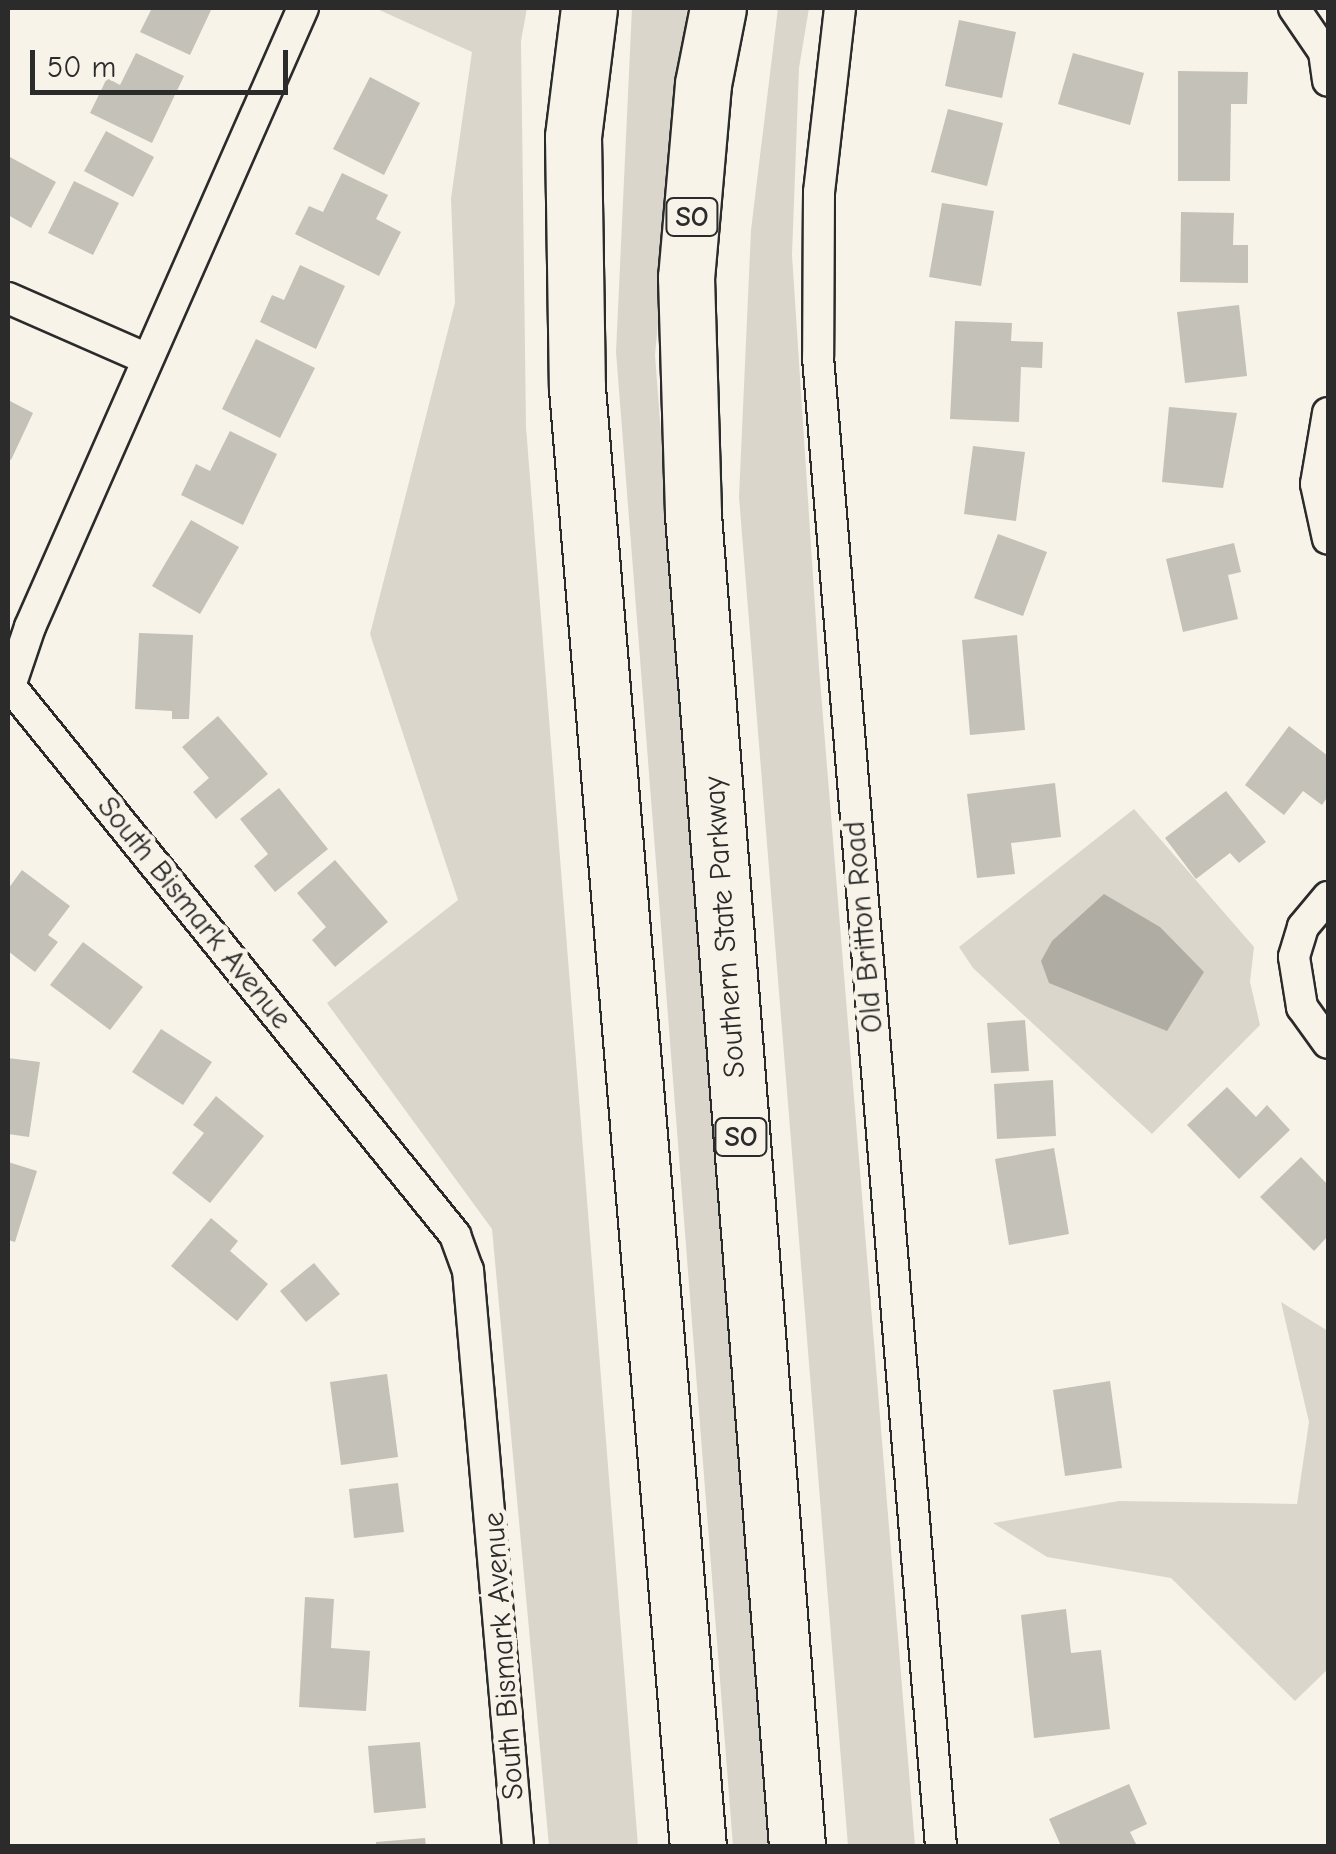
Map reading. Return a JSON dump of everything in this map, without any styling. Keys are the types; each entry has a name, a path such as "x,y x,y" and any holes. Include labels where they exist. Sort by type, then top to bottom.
{"highway":[{"path":"589,8 572,137 577,388 698,1846"},
{"name":"Southern State Parkway","path":"718,8 703,84 686,277 692,515 797,1846"},
{"path":"682,1846 690,1752"}],"street":[{"name":"South Bismark Avenue","path":"304,8 147,359 9,689 455,1236 468,1270 518,1846"},
{"name":"Old Britton Road","path":"840,8 819,192 818,357 941,1846"},
{"path":"1294,8 1324,52 1328,80"},
{"path":"8,298 147,359"},
{"path":"1328,413 1316,484 1328,539"},
{"path":"1328,897 1303,926 1294,957 1302,1008 1328,1043"}],"shaded area":[{"path":"375,8 527,8 521,41 526,427 638,1846 549,1846 492,1229 327,1003 458,900 370,634 455,303 451,198 472,52"},
{"path":"632,8 687,8 655,355 769,1846 733,1846 616,352"},
{"path":"778,8 809,8 799,68 792,255 819,668 915,1846 848,1846 739,497 751,230"},
{"path":"1134,809 1254,947 1250,982 1260,1025 1152,1134 973,968 959,947"},
{"path":"1104,894 1160,927 1204,972 1167,1031 1049,983 1041,961 1052,941"},
{"path":"1281,1302 1328,1331 1328,1669 1295,1701 1171,1578 1047,1557 993,1523 1119,1501 1297,1504 1309,1422"}],"building":[{"path":"152,8 212,8 190,55 140,32"},
{"path":"959,20 1016,32 1002,98 945,86"},
{"path":"136,53 184,76 152,143 90,113 107,78 120,85"},
{"path":"1073,53 1144,73 1130,125 1058,104"},
{"path":"1178,71 1248,72 1247,104 1231,104 1230,181 1178,181"},
{"path":"370,77 420,103 384,175 333,149"},
{"path":"948,109 1003,123 987,186 931,172"},
{"path":"106,131 154,157 133,197 84,171"},
{"path":"8,156 56,182 31,228 8,215"},
{"path":"342,173 388,195 376,219 401,232 379,276 295,234 309,206 323,212"},
{"path":"74,181 119,203 93,255 48,233"},
{"path":"942,203 994,211 981,286 929,277"},
{"path":"1181,212 1234,213 1233,245 1248,245 1248,283 1180,282"},
{"path":"300,265 345,286 316,349 260,322 272,295 284,300"},
{"path":"1239,305 1247,376 1185,383 1177,312"},
{"path":"955,321 1012,323 1011,341 1043,342 1042,368 1021,367 1019,422 950,419"},
{"path":"256,339 315,368 280,438 222,409"},
{"path":"8,400 33,413 11,460 8,458"},
{"path":"1169,407 1237,413 1223,488 1162,482"},
{"path":"230,431 277,454 243,525 181,495 196,464 210,471"},
{"path":"973,446 1025,452 1016,521 964,514"},
{"path":"191,520 239,547 200,614 152,586"},
{"path":"998,534 1047,552 1023,616 974,598"},
{"path":"1234,543 1241,572 1228,575 1238,619 1183,632 1166,559"},
{"path":"139,633 193,635 189,719 172,719 172,711 135,709"},
{"path":"1017,635 1025,730 970,735 962,640"},
{"path":"218,716 268,774 216,819 193,792 209,778 182,747"},
{"path":"1289,726 1328,756 1328,796 1322,805 1303,791 1284,815 1245,785"},
{"path":"1055,783 1061,837 1011,843 1015,874 977,878 967,794"},
{"path":"279,788 328,849 275,892 254,866 268,854 240,819"},
{"path":"1226,791 1266,842 1239,863 1230,853 1196,879 1165,838"},
{"path":"335,860 388,922 335,967 312,940 326,927 297,893"},
{"path":"22,870 70,906 48,935 58,942 35,972 8,951 8,889"},
{"path":"83,942 143,987 110,1030 50,985"},
{"path":"1025,1020 1029,1071 991,1073 987,1023"},
{"path":"161,1029 212,1062 183,1105 132,1072"},
{"path":"8,1058 40,1062 29,1137 8,1134"},
{"path":"1053,1080 1056,1136 997,1139 994,1084"},
{"path":"1227,1087 1256,1117 1267,1105 1290,1130 1239,1179 1187,1125"},
{"path":"216,1096 264,1136 210,1203 172,1173 204,1133 193,1125"},
{"path":"1054,1148 1069,1234 1009,1245 995,1159"},
{"path":"1301,1157 1328,1185 1328,1236 1314,1251 1260,1197"},
{"path":"8,1162 37,1171 15,1242 8,1240"},
{"path":"211,1218 238,1241 230,1251 268,1284 237,1321 171,1266"},
{"path":"314,1263 340,1294 306,1322 280,1291"},
{"path":"387,1374 398,1457 341,1465 330,1382"},
{"path":"1110,1381 1122,1468 1065,1476 1053,1390"},
{"path":"398,1483 404,1532 354,1538 349,1489"},
{"path":"305,1597 334,1599 331,1648 370,1651 366,1711 299,1707"},
{"path":"1066,1609 1071,1653 1101,1650 1110,1729 1034,1738 1021,1615"},
{"path":"420,1742 426,1808 374,1813 368,1746"},
{"path":"1129,1784 1147,1824 1130,1832 1137,1846 1061,1846 1049,1819"},
{"path":"425,1838 426,1846 376,1846 376,1842"}]}
